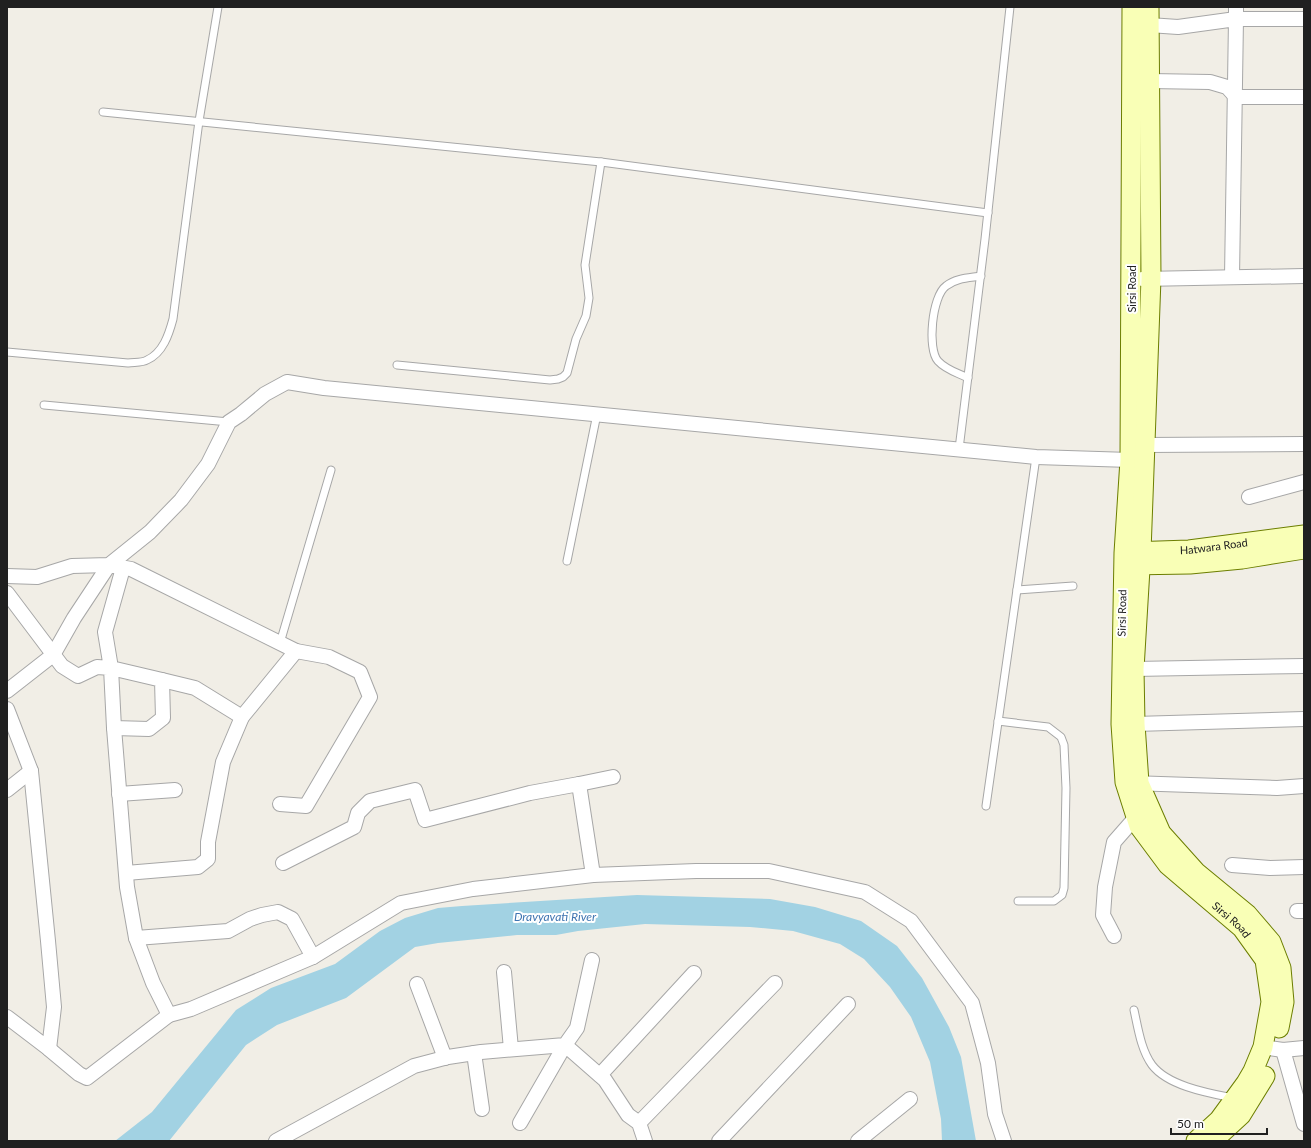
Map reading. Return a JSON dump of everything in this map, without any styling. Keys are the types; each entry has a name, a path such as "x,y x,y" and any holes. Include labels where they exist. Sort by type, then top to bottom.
{"street":[{"name":"Sirsi Road","path":"1132,7 1132,279 1130,460 1135,724 1132,783 1161,833 1196,872 1247,914 1271,942 1281,968 1284,1002 1274,1049 1265,1076 1240,1116 1213,1141"},
{"path":"1232,277 1236,96 1236,13"},
{"path":"1149,16 1178,27 1236,13 1304,19"},
{"name":"Sirsi Road","path":"1149,16 1151,278 1145,445 1132,559 1121,724 1132,783 1136,817 1139,826 1168,865 1242,928 1265,960 1274,1049 1253,1071 1219,1120 1196,1141"},
{"path":"1150,81 1210,82 1227,87 1236,96 1304,97"},
{"path":"1132,279 1304,276"},
{"path":"7,691 53,655 74,618 109,565 150,532 181,500 208,464 229,422 241,414 264,394 287,382 324,388 1036,457 1130,460"},
{"path":"1145,445 1304,444"},
{"path":"1249,497 1304,482"},
{"name":"Hatwara Road","path":"1132,559 1304,535"},
{"path":"1132,559 1198,563 1242,559 1304,549"},
{"path":"7,576 37,576 72,566 109,565 131,569 296,651 329,657 360,672 370,697 306,806 280,804"},
{"path":"123,568 105,632 111,668 114,728 127,887 136,938 153,983 169,1015"},
{"path":"8,596 62,666 78,676 98,667 111,668 195,688 242,717"},
{"path":"126,872 198,867 208,859 208,842 223,762 242,717 296,651"},
{"path":"1134,669 1304,666"},
{"path":"114,728 149,729 163,718 162,680"},
{"path":"7,709 31,771 48,933 54,1007 49,1049"},
{"path":"1135,724 1304,719"},
{"path":"7,790 31,771"},
{"path":"283,863 354,828 358,813 370,802 415,790 425,820 530,793 613,777"},
{"path":"1132,783 1277,788 1304,786"},
{"path":"578,784 594,875"},
{"path":"119,794 175,790"},
{"path":"1114,936 1103,915 1105,887 1114,842 1136,817"},
{"path":"1232,865 1270,868 1304,867"},
{"path":"7,1017 79,1074 87,1078 169,1015 190,1009 314,957 401,903 473,889 594,875 696,871 769,871 865,892 911,921 972,1003 988,1063 996,1114 1004,1141"},
{"path":"136,938 228,931 250,919 278,912 292,918 314,957"},
{"path":"520,1123 565,1045 577,1028 592,960"},
{"path":"504,972 511,1049"},
{"path":"600,1075 694,973"},
{"path":"639,1123 775,982"},
{"path":"417,984 445,1058"},
{"path":"719,1141 848,1004"},
{"path":"276,1141 414,1066 445,1058 474,1053 565,1045 605,1080 628,1115 639,1123 645,1141"},
{"path":"1304,1048 1274,1049 1304,1123"},
{"path":"474,1053 482,1109"},
{"path":"858,1141 910,1099"}],"lane":[{"path":"7,352 128,363 147,361 159,351 168,338 173,319 199,121 218,7"},
{"path":"959,449 981,276 1010,7"},
{"path":"103,112 601,162 988,213"},
{"path":"397,365 550,380 563,377 569,368 576,339 586,316 588,306 589,298 585,265 601,162"},
{"path":"968,378 938,362 934,355 932,344 933,323 937,300 940,292 945,286 960,279 981,276"},
{"path":"44,405 229,422"},
{"path":"567,561 597,414"},
{"path":"986,806 1036,457"},
{"path":"280,643 331,470"},
{"path":"1017,590 1073,586"},
{"path":"998,720 1048,727 1061,737 1064,745 1066,788 1064,888 1062,895 1054,901 1018,901"},
{"path":"1134,1010 1143,1046 1151,1064 1160,1074 1206,1093 1235,1098"}],"water":[{"name":"Dravyavati River","path":"637,895 770,899 815,907 861,921 897,946 922,978 949,1027 961,1057 976,1141 942,1141 941,1119 930,1062 911,1017 890,987 864,959 840,944 793,931 750,927 645,924 578,931 556,935 517,935 438,943 415,947 346,998 277,1025 246,1045 169,1141 115,1141 152,1112 236,1010 271,988 335,964 380,931 405,918 438,908"}]}
